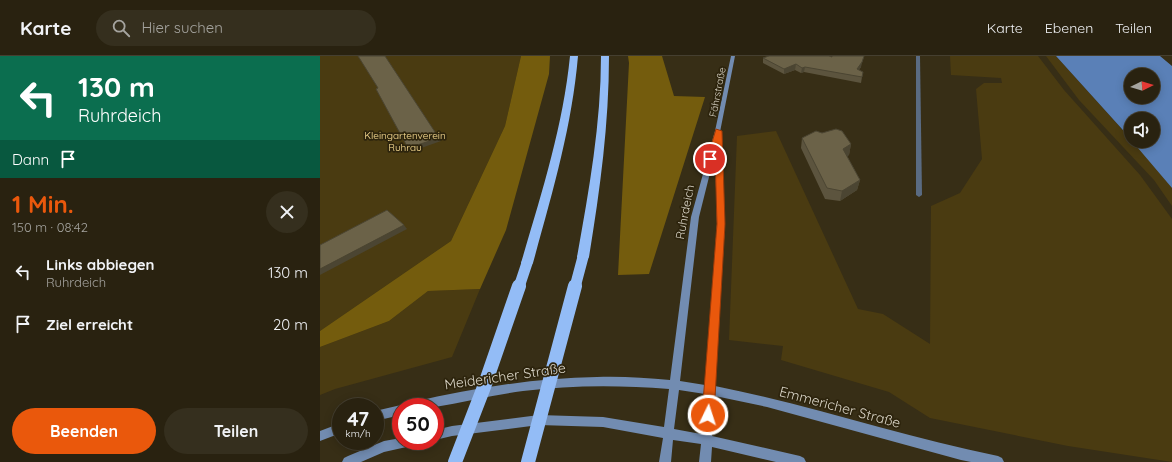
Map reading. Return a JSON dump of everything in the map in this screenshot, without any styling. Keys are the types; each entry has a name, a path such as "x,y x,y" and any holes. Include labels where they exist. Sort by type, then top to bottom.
{"highway":[{"path":"454,462 484,387 527,263 564,132 571,92 574,56"},
{"path":"528,462 583,258 597,175 605,88 605,56"}],"main road":[{"name":"Fährstraße","path":"718,131 733,56"},
{"name":"Ruhrdeich","path":"665,462 695,217 718,131"},
{"path":"705,462 721,224 718,131"},
{"name":"Meidericher Straße","path":"444,400 463,395 556,382 626,381 674,385"},
{"name":"Emmericher Straße","path":"674,385 710,390 783,406 940,450 998,462"},
{"path":"444,433 539,420 604,422 706,440 800,462"},
{"path":"320,436 332,431"},
{"path":"348,462 392,446"}],"street":[{"path":"918,56 919,195"}],"green space":[{"name":"Kleingartenverein Ruhrau","path":"320,56 521,56 505,126 451,241 320,331"},
{"path":"950,56 1038,56 1064,90 1140,175 1172,219 1172,462 1068,446 930,418 889,392 781,360 783,346 729,340 737,136 776,131 858,309 883,314 930,344 931,206 960,193 982,159 976,89 984,83 1002,83 1001,78 951,75"},
{"path":"1046,56 1056,56 1124,132 1124,148 1079,100"},
{"path":"1124,148 1139,148 1154,165 1172,188 1172,206 1154,180"},
{"path":"480,289 452,357 335,389 320,395 320,347 389,321 428,291"}],"shaded area":[{"path":"521,56 550,56 549,74 506,230 480,289 428,291 389,321 320,347 320,331 451,241 505,126"},
{"path":"628,56 662,56 674,96 705,97 649,274 618,275 629,63"}],"water":[{"path":"1056,56 1160,56 1172,66 1172,188 1138,148 1160,148 1160,112 1124,112 1124,131"}],"building":[{"path":"358,56 385,56 439,138 408,148 376,89 378,88"},
{"path":"769,56 864,56 857,69 863,72 862,77 805,67 802,68 796,64 784,69 763,58"},
{"path":"836,129 842,131 851,144 843,149 860,180 842,191 827,188 802,138 816,131 822,133"},
{"path":"387,210 404,225 320,269 320,245"}],"route":[{"path":"708,415 721,224 718,131 710,159"}]}
